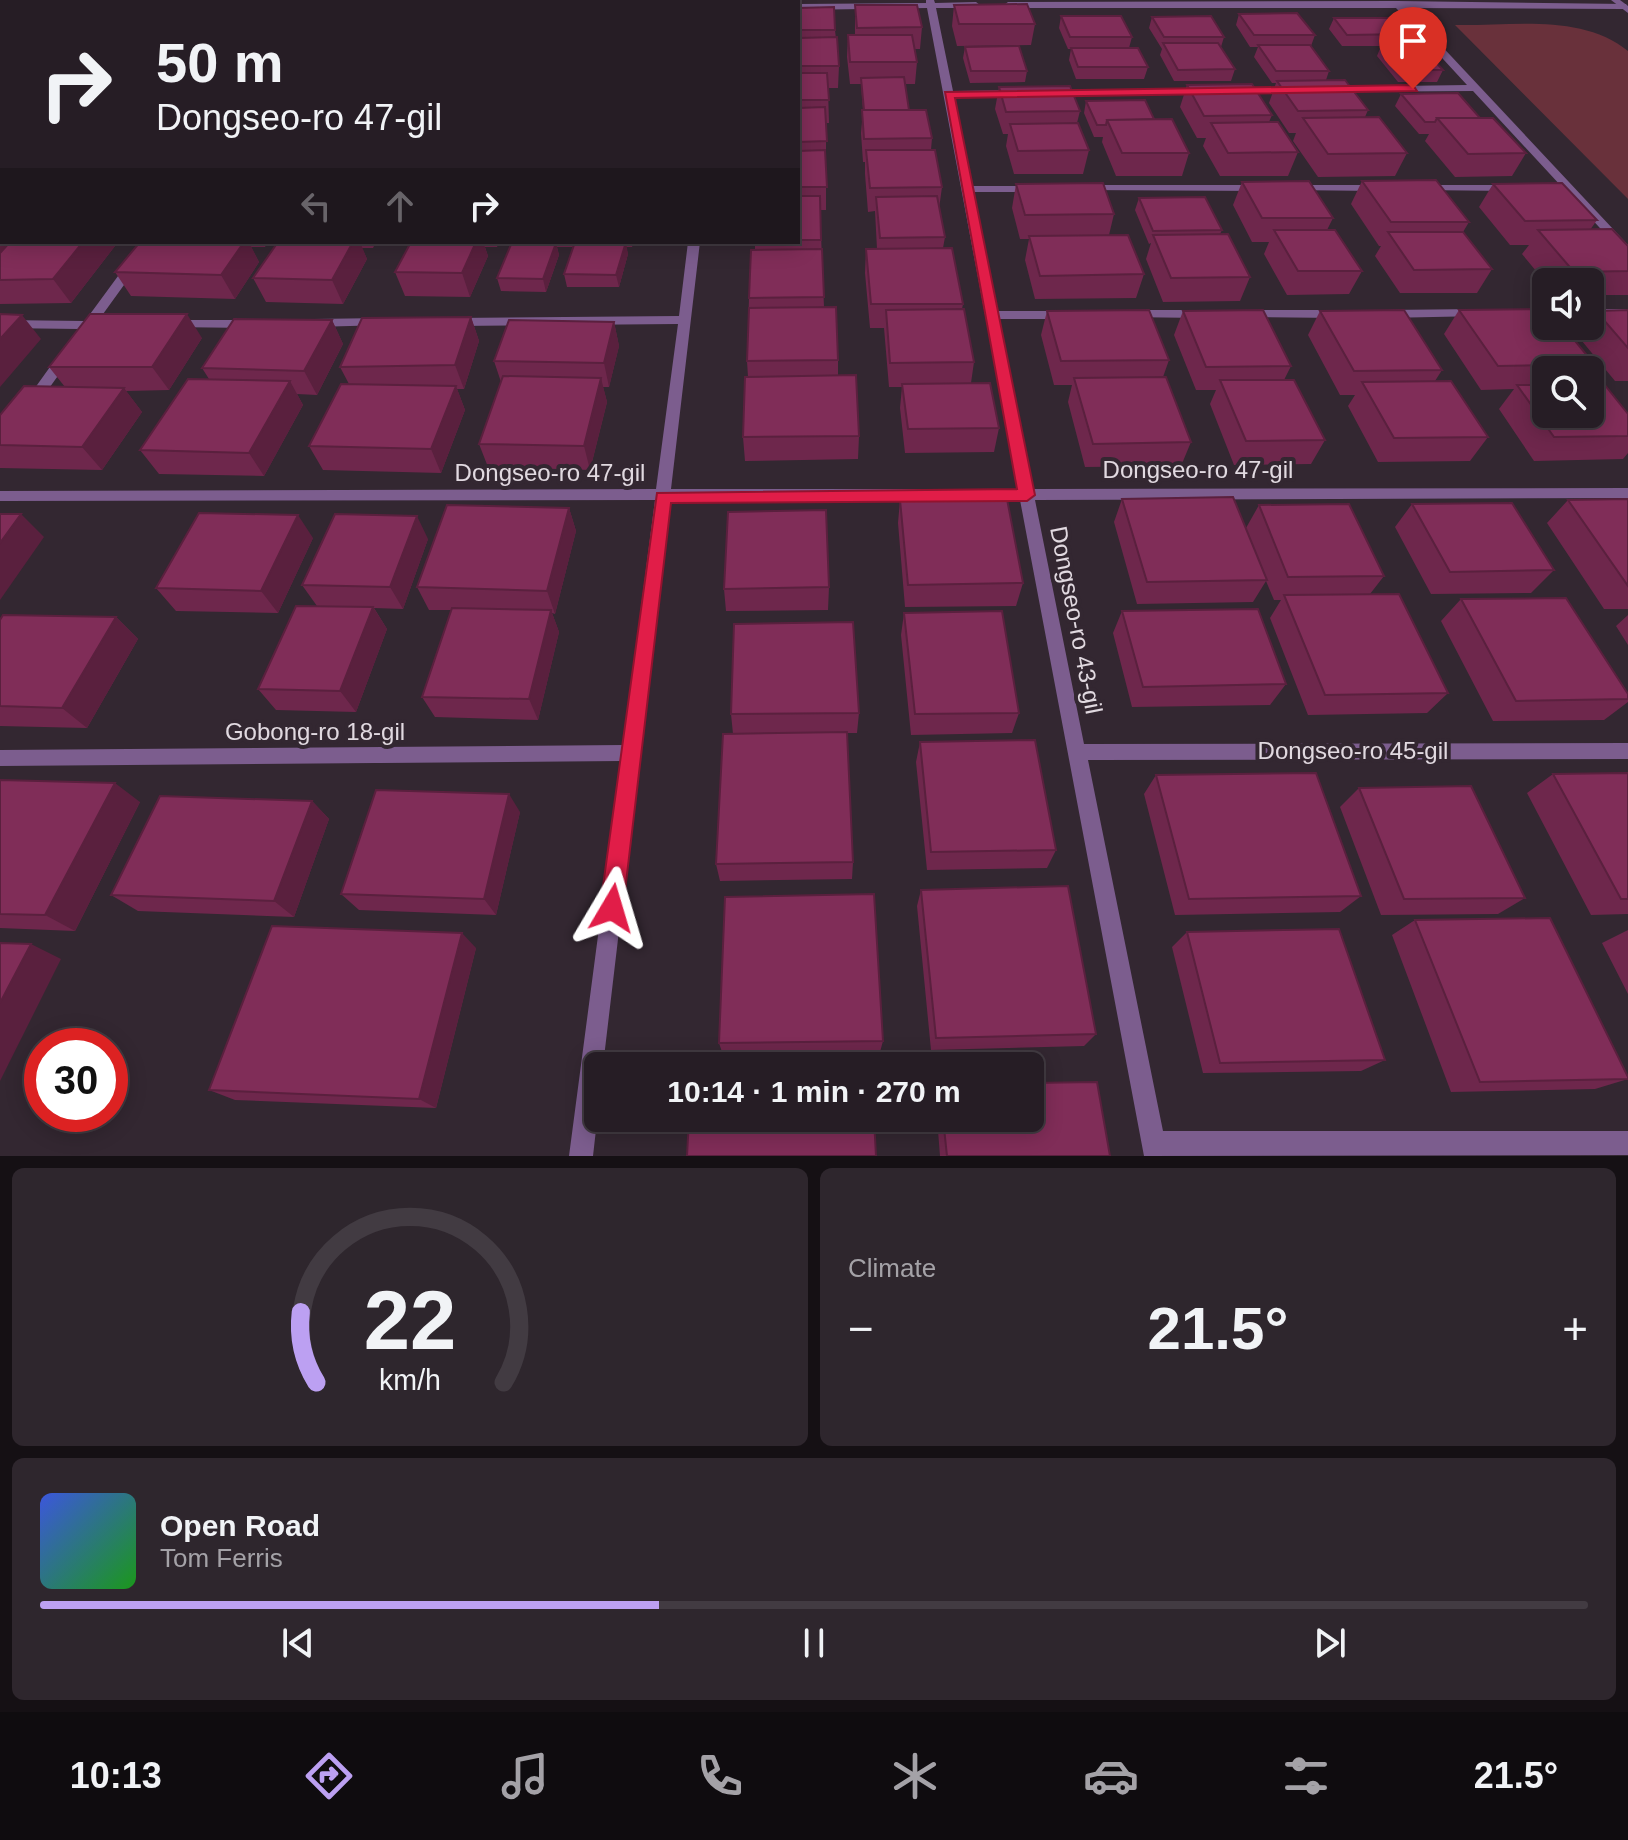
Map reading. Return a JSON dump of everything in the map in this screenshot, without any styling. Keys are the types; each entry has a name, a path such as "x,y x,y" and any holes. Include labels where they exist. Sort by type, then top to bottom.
{"street":[{"path":"800,7 930,2 1622,5"},
{"name":"Dongseo-ro 43-gil","path":"930,2 1154,1149"},
{"path":"1397,4 1628,252"},
{"path":"1316,90 1475,88"},
{"path":"1044,93 1300,90"},
{"path":"949,94 1028,93"},
{"path":"1552,187 1568,187"},
{"path":"1078,188 1267,188"},
{"path":"1283,188 1394,188"},
{"path":"1410,188 1520,188"},
{"path":"967,189 1046,189"},
{"path":"26,409 148,244"},
{"path":"581,1156 694,244"},
{"path":"1372,314 1499,313"},
{"path":"1604,313 1628,313"},
{"path":"1119,315 1214,314"},
{"path":"1229,314 1356,314"},
{"path":"992,315 1087,315"},
{"path":"432,322 682,320"},
{"path":"291,323 401,322"},
{"path":"166,324 260,323"},
{"path":"0,324 120,325"},
{"name":"Dongseo-ro 47-gil","path":"0,496 1628,493"},
{"name":"Dongseo-ro 45-gil","path":"1077,752 1628,751"},
{"name":"Gobong-ro 18-gil","path":"0,758 631,753"},
{"path":"1154,1149 1628,1143"}],"shaded area":[{"path":"1455,25 1568,26 1610,39 1628,51 1628,199"}],"building":[{"path":"1027,4 1035,24 959,24 954,5"},
{"path":"855,5 917,5 922,27 857,28"},
{"path":"834,7 835,30 800,30 800,8"},
{"path":"1297,13 1315,35 1254,35 1239,14"},
{"path":"1061,16 1121,16 1132,37 1070,37"},
{"path":"1211,16 1224,37 1164,37 1152,17"},
{"path":"1334,18 1392,18 1408,34 1347,35"},
{"path":"848,35 912,35 917,62 850,62"},
{"path":"837,37 839,66 800,66 800,38"},
{"path":"1163,43 1218,43 1235,69 1178,70"},
{"path":"1419,44 1443,70 1404,70 1382,45"},
{"path":"1258,45 1310,45 1329,71 1276,71"},
{"path":"1019,46 1027,71 971,71 965,47"},
{"path":"1071,48 1138,48 1148,67 1078,67"},
{"path":"800,73 827,73 829,100 800,100"},
{"path":"904,77 909,110 864,110 861,78"},
{"path":"1345,80 1368,110 1298,111 1277,81"},
{"path":"1252,84 1272,115 1204,116 1187,85"},
{"path":"1070,86 1080,111 1006,112 999,87"},
{"path":"1458,93 1480,118 1437,118 1435,122 1425,122 1401,94"},
{"path":"1145,100 1154,119 1107,120 1106,125 1097,125 1086,101"},
{"path":"825,107 827,141 800,142 800,108"},
{"path":"862,110 926,110 932,138 864,139"},
{"path":"1379,117 1407,153 1328,154 1303,118"},
{"path":"1437,118 1493,118 1526,153 1468,154"},
{"path":"1172,119 1189,153 1122,153 1107,120"},
{"path":"1278,122 1298,152 1228,153 1211,123"},
{"path":"1078,123 1089,150 1018,151 1010,124"},
{"path":"825,150 827,187 800,187 800,151"},
{"path":"866,150 935,150 942,187 870,188"},
{"path":"1436,180 1469,222 1391,222 1362,181"},
{"path":"1309,181 1333,218 1262,218 1242,182"},
{"path":"1103,183 1114,214 1025,215 1016,184"},
{"path":"1562,183 1597,220 1525,221 1493,184"},
{"path":"800,196 820,196 821,240 800,240"},
{"path":"937,196 945,237 880,238 876,197"},
{"path":"1205,197 1222,230 1153,231 1139,198"},
{"path":"1612,229 1628,246 1628,271 1571,268 1538,230"},
{"path":"1274,230 1335,230 1362,271 1298,271"},
{"path":"1388,232 1463,232 1492,269 1414,270"},
{"path":"1228,234 1250,277 1171,278 1153,235"},
{"path":"1128,235 1144,274 1040,276 1029,236"},
{"path":"8,244 81,244 53,279 0,280 0,253"},
{"path":"138,244 243,244 221,275 115,272"},
{"path":"277,244 352,244 332,280 253,278"},
{"path":"410,244 475,244 462,273 395,272"},
{"path":"511,244 556,244 543,279 497,278"},
{"path":"574,244 625,244 616,275 564,274"},
{"path":"952,248 963,304 871,304 866,249"},
{"path":"822,249 824,297 749,298 751,250"},
{"path":"836,307 838,360 747,361 749,308"},
{"path":"964,309 974,362 890,363 886,310"},
{"path":"1532,309 1532,340 1574,340 1587,356 1532,356 1532,365 1498,366 1459,310"},
{"path":"1149,310 1169,360 1061,361 1047,311"},
{"path":"1263,310 1291,366 1206,367 1183,311"},
{"path":"1404,310 1442,370 1354,371 1320,311"},
{"path":"1628,310 1628,348 1604,320 1604,311"},
{"path":"0,314 22,315 0,339"},
{"path":"90,314 187,314 152,367 49,367"},
{"path":"471,317 455,365 340,367 362,318"},
{"path":"234,319 332,320 304,371 202,368"},
{"path":"509,320 614,322 604,363 494,361"},
{"path":"856,375 859,436 743,437 745,377"},
{"path":"503,376 601,378 584,446 479,444"},
{"path":"1166,377 1191,442 1093,444 1074,378"},
{"path":"188,379 290,381 249,453 140,450"},
{"path":"1220,380 1294,380 1325,440 1246,441"},
{"path":"1451,381 1488,437 1394,438 1362,382"},
{"path":"990,383 999,428 908,429 902,384"},
{"path":"341,384 456,386 431,449 309,446"},
{"path":"1604,384 1628,414 1628,436 1554,437 1548,428 1604,428"},
{"path":"1517,385 1532,385 1532,406"},
{"path":"24,386 124,388 82,447 0,445 0,415"},
{"path":"1233,497 1267,580 1147,582 1122,499"},
{"path":"1007,499 1023,583 908,585 900,500"},
{"path":"1628,499 1628,586 1568,500"},
{"path":"1512,503 1554,570 1450,572 1412,504"},
{"path":"1349,504 1384,576 1288,577 1259,505"},
{"path":"447,505 569,508 547,591 417,587"},
{"path":"826,510 829,587 724,589 728,512"},
{"path":"199,513 298,515 261,591 156,588"},
{"path":"0,514 21,514 0,543"},
{"path":"335,514 417,516 390,587 302,585"},
{"path":"1399,594 1448,693 1325,695 1284,595"},
{"path":"1566,598 1628,694 1628,699 1516,701 1461,599"},
{"path":"296,606 373,607 340,691 258,689"},
{"path":"452,608 551,610 529,699 422,697"},
{"path":"1258,609 1286,684 1143,687 1122,611"},
{"path":"1002,611 1019,713 915,714 904,613"},
{"path":"3,615 116,617 62,708 0,706 0,620"},
{"path":"853,622 859,713 731,714 734,624"},
{"path":"847,732 853,862 716,864 723,734"},
{"path":"1035,740 1056,850 931,852 920,742"},
{"path":"1316,773 1361,896 1189,899 1156,775"},
{"path":"1628,773 1628,899 1621,899 1553,774"},
{"path":"0,780 115,783 45,915 0,914"},
{"path":"1471,786 1525,898 1404,899 1359,788"},
{"path":"376,790 509,794 484,899 341,894"},
{"path":"160,796 312,801 274,901 111,895"},
{"path":"1068,886 1096,1034 936,1038 921,890"},
{"path":"874,894 883,1041 719,1043 725,897"},
{"path":"1550,918 1628,1079 1480,1082 1415,920"},
{"path":"272,926 462,933 419,1099 209,1090"},
{"path":"1339,929 1385,1060 1220,1063 1187,932"},
{"path":"0,943 31,944 0,1003"},
{"path":"1097,1082 1110,1156 947,1156 944,1132 1044,1132 1044,1083"},
{"path":"688,1132 875,1132 876,1156 687,1156"}],"route":[{"path":"612,908 663,497 1027,495 949,94 1413,89"}]}
